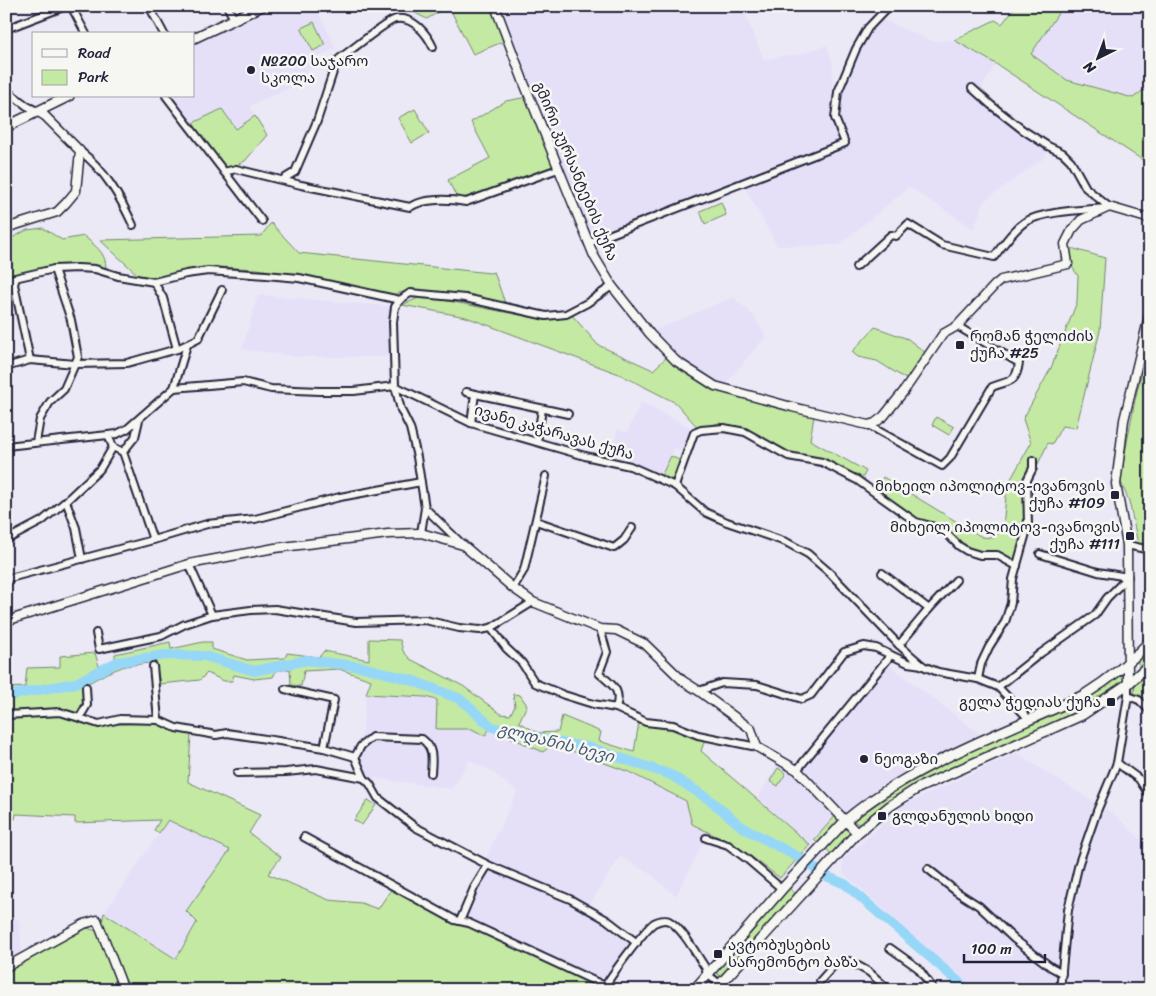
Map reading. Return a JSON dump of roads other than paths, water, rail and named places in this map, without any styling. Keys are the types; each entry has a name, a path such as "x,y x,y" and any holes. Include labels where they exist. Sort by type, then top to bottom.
{"main road":[{"path":"195,38 262,6"},
{"path":"6,127 65,98"},
{"path":"694,990 784,886 846,820 898,782 1084,696 1106,681 1150,641"},
{"path":"720,988 800,895 857,833 890,806 918,788 1082,715 1128,684 1146,668 1130,659"}],"street":[{"path":"6,29 66,6"},
{"path":"72,6 85,32"},
{"path":"149,6 163,32"},
{"path":"227,6 234,19"},
{"name":"გმირი კურსანტების ქუჩა","path":"495,6 594,256 612,286 650,334 676,361 715,386 792,407 868,424"},
{"path":"588,243 844,143 835,118 838,92 846,69 868,28 889,6"},
{"path":"282,180 295,172 317,121 339,59 394,19 406,18 416,24 434,47"},
{"path":"972,88 990,106 1023,130 1063,153 1071,161 1086,188 1109,207 1150,219"},
{"path":"6,90 27,106 45,116 80,151 90,158 109,180 122,201 133,225"},
{"path":"168,98 262,221"},
{"path":"6,228 57,212 66,203 76,191 80,151"},
{"path":"224,172 236,169 301,185 410,207 418,202 456,200 466,202 558,169"},
{"path":"295,172 301,185"},
{"path":"856,267 891,235 896,236 908,224 942,245 994,257 1009,238 1027,221 1054,214 1109,207"},
{"path":"868,424 875,423 884,416 904,391 943,334 957,326 994,284 1001,280 1068,264 1064,244 1072,230 1081,220 1109,207"},
{"path":"6,280 54,269 96,269 118,276 154,282 208,271 299,278 400,300"},
{"path":"36,442 40,419 50,402 64,389 78,357 71,320 54,269"},
{"path":"16,278 14,284 30,360"},
{"path":"154,282 163,298 178,350"},
{"path":"421,533 425,508 417,457 410,428 401,410 395,386 393,322 395,307 400,300 410,293 465,298 546,316 566,314 588,303 612,286"},
{"path":"6,367 30,360 75,364 127,363 178,350 198,339 222,290"},
{"path":"1060,990 1068,910 1079,863 1117,762 1128,696 1130,659 1127,545 1116,484 1124,420 1150,312"},
{"path":"868,424 942,466 950,458 992,387 1010,382 1017,375 1019,363 957,326"},
{"path":"6,446 117,434 127,429 174,388 187,345"},
{"path":"174,388 243,382 271,389 320,391 354,391 395,386"},
{"name":"ივანე კაჭარავას ქუჩა","path":"395,386 471,423 585,456 624,464 674,486 705,512 727,522 786,542 808,554 830,573 923,666 938,672 978,680 998,687 1030,720"},
{"path":"466,392 542,410 568,414"},
{"path":"471,423 475,394"},
{"path":"537,442 542,410"},
{"path":"123,452 135,436 139,420"},
{"path":"674,486 694,433 701,430 724,428 745,432 788,456 822,462 857,480 916,522 942,529 959,546 967,551 980,555 997,556 1017,566"},
{"path":"108,435 113,447 123,452 153,540"},
{"path":"6,540 42,521 66,501 100,469 113,447"},
{"path":"978,680 981,664 989,647 1006,622 1011,603 1013,578 1028,526 1027,480 1033,468 1033,460"},
{"path":"514,588 524,570 546,476"},
{"path":"6,578 207,524 255,519 340,498 420,482"},
{"path":"66,501 76,528 82,559"},
{"path":"425,508 463,545 533,602 600,629 616,630 645,644 683,681 751,728 757,747"},
{"path":"536,521 614,548 624,540 632,528"},
{"path":"6,621 189,564 276,548 388,534 421,533 463,545"},
{"path":"1127,545 1150,550"},
{"path":"1040,554 1098,572 1128,577"},
{"path":"189,564 212,615"},
{"path":"882,573 929,609"},
{"path":"998,687 1041,653 1095,615 1107,598 1128,577"},
{"path":"900,645 929,609 956,580"},
{"path":"96,633 100,649 161,636 185,624 212,615 275,609 356,622 425,620 459,628 480,630 492,628 533,602"},
{"path":"492,628 506,648 522,663 535,684 593,704 616,708 646,722 673,725 698,735 757,747 798,770 857,833"},
{"path":"600,629 607,652 599,673 617,689 618,700 616,708"},
{"path":"699,691 722,683 757,685 802,699 811,695 844,652 864,646 876,648 908,663 923,666"},
{"path":"798,770 891,655"},
{"path":"153,666 158,720"},
{"path":"80,717 87,705 86,687"},
{"path":"285,689 334,700 324,748"},
{"path":"1128,696 1139,700 1150,711"},
{"path":"6,715 60,712 98,724 120,719 158,720 176,728 216,735 227,733 324,748 355,757"},
{"path":"355,757 361,746 372,737 422,739 428,743 432,753 431,773"},
{"path":"355,757 364,778 378,798 397,814 444,843 488,865 570,899 608,920 637,943"},
{"path":"1117,762 1139,779 1150,796"},
{"path":"237,773 316,769 364,778"},
{"path":"304,837 455,920 468,923 604,988 637,943 654,924 660,921 668,921 679,929 707,974 720,988"},
{"path":"706,838 728,845 784,886"},
{"path":"460,921 474,888 488,865"},
{"path":"928,869 957,892 979,906 1014,939 1062,973"},
{"path":"6,967 84,924 97,920 124,990"},
{"path":"890,948 918,968 934,990"},
{"path":"820,981 837,962 849,961 868,972 889,990"}],"waterway":[{"name":"გლდანის ხევი","path":"6,696 76,683 117,662 166,655 205,656 254,671 307,660 363,667 411,680 460,699 492,727 556,742 592,748 671,775 710,800 742,827 798,857 826,876 845,884 968,990"}],"place":[{"name":"№200 საჯარო სკოლა","path":"251,70"},
{"name":"რომან ჭელიძის ქუჩა #25","path":"960,345"},
{"name":"მიხეილ იპოლიტოვ-ივანოვის ქუჩა #109","path":"1115,495"},
{"name":"მიხეილ იპოლიტოვ-ივანოვის ქუჩა #111","path":"1130,536"},
{"name":"გელა ჭედიას ქუჩა","path":"1111,702"},
{"name":"ნეოგაზი","path":"864,759"},
{"name":"გლდანულის ხიდი","path":"882,816"},
{"name":"ავტობუსების სარემონტო ბაზა","path":"718,954"}]}
